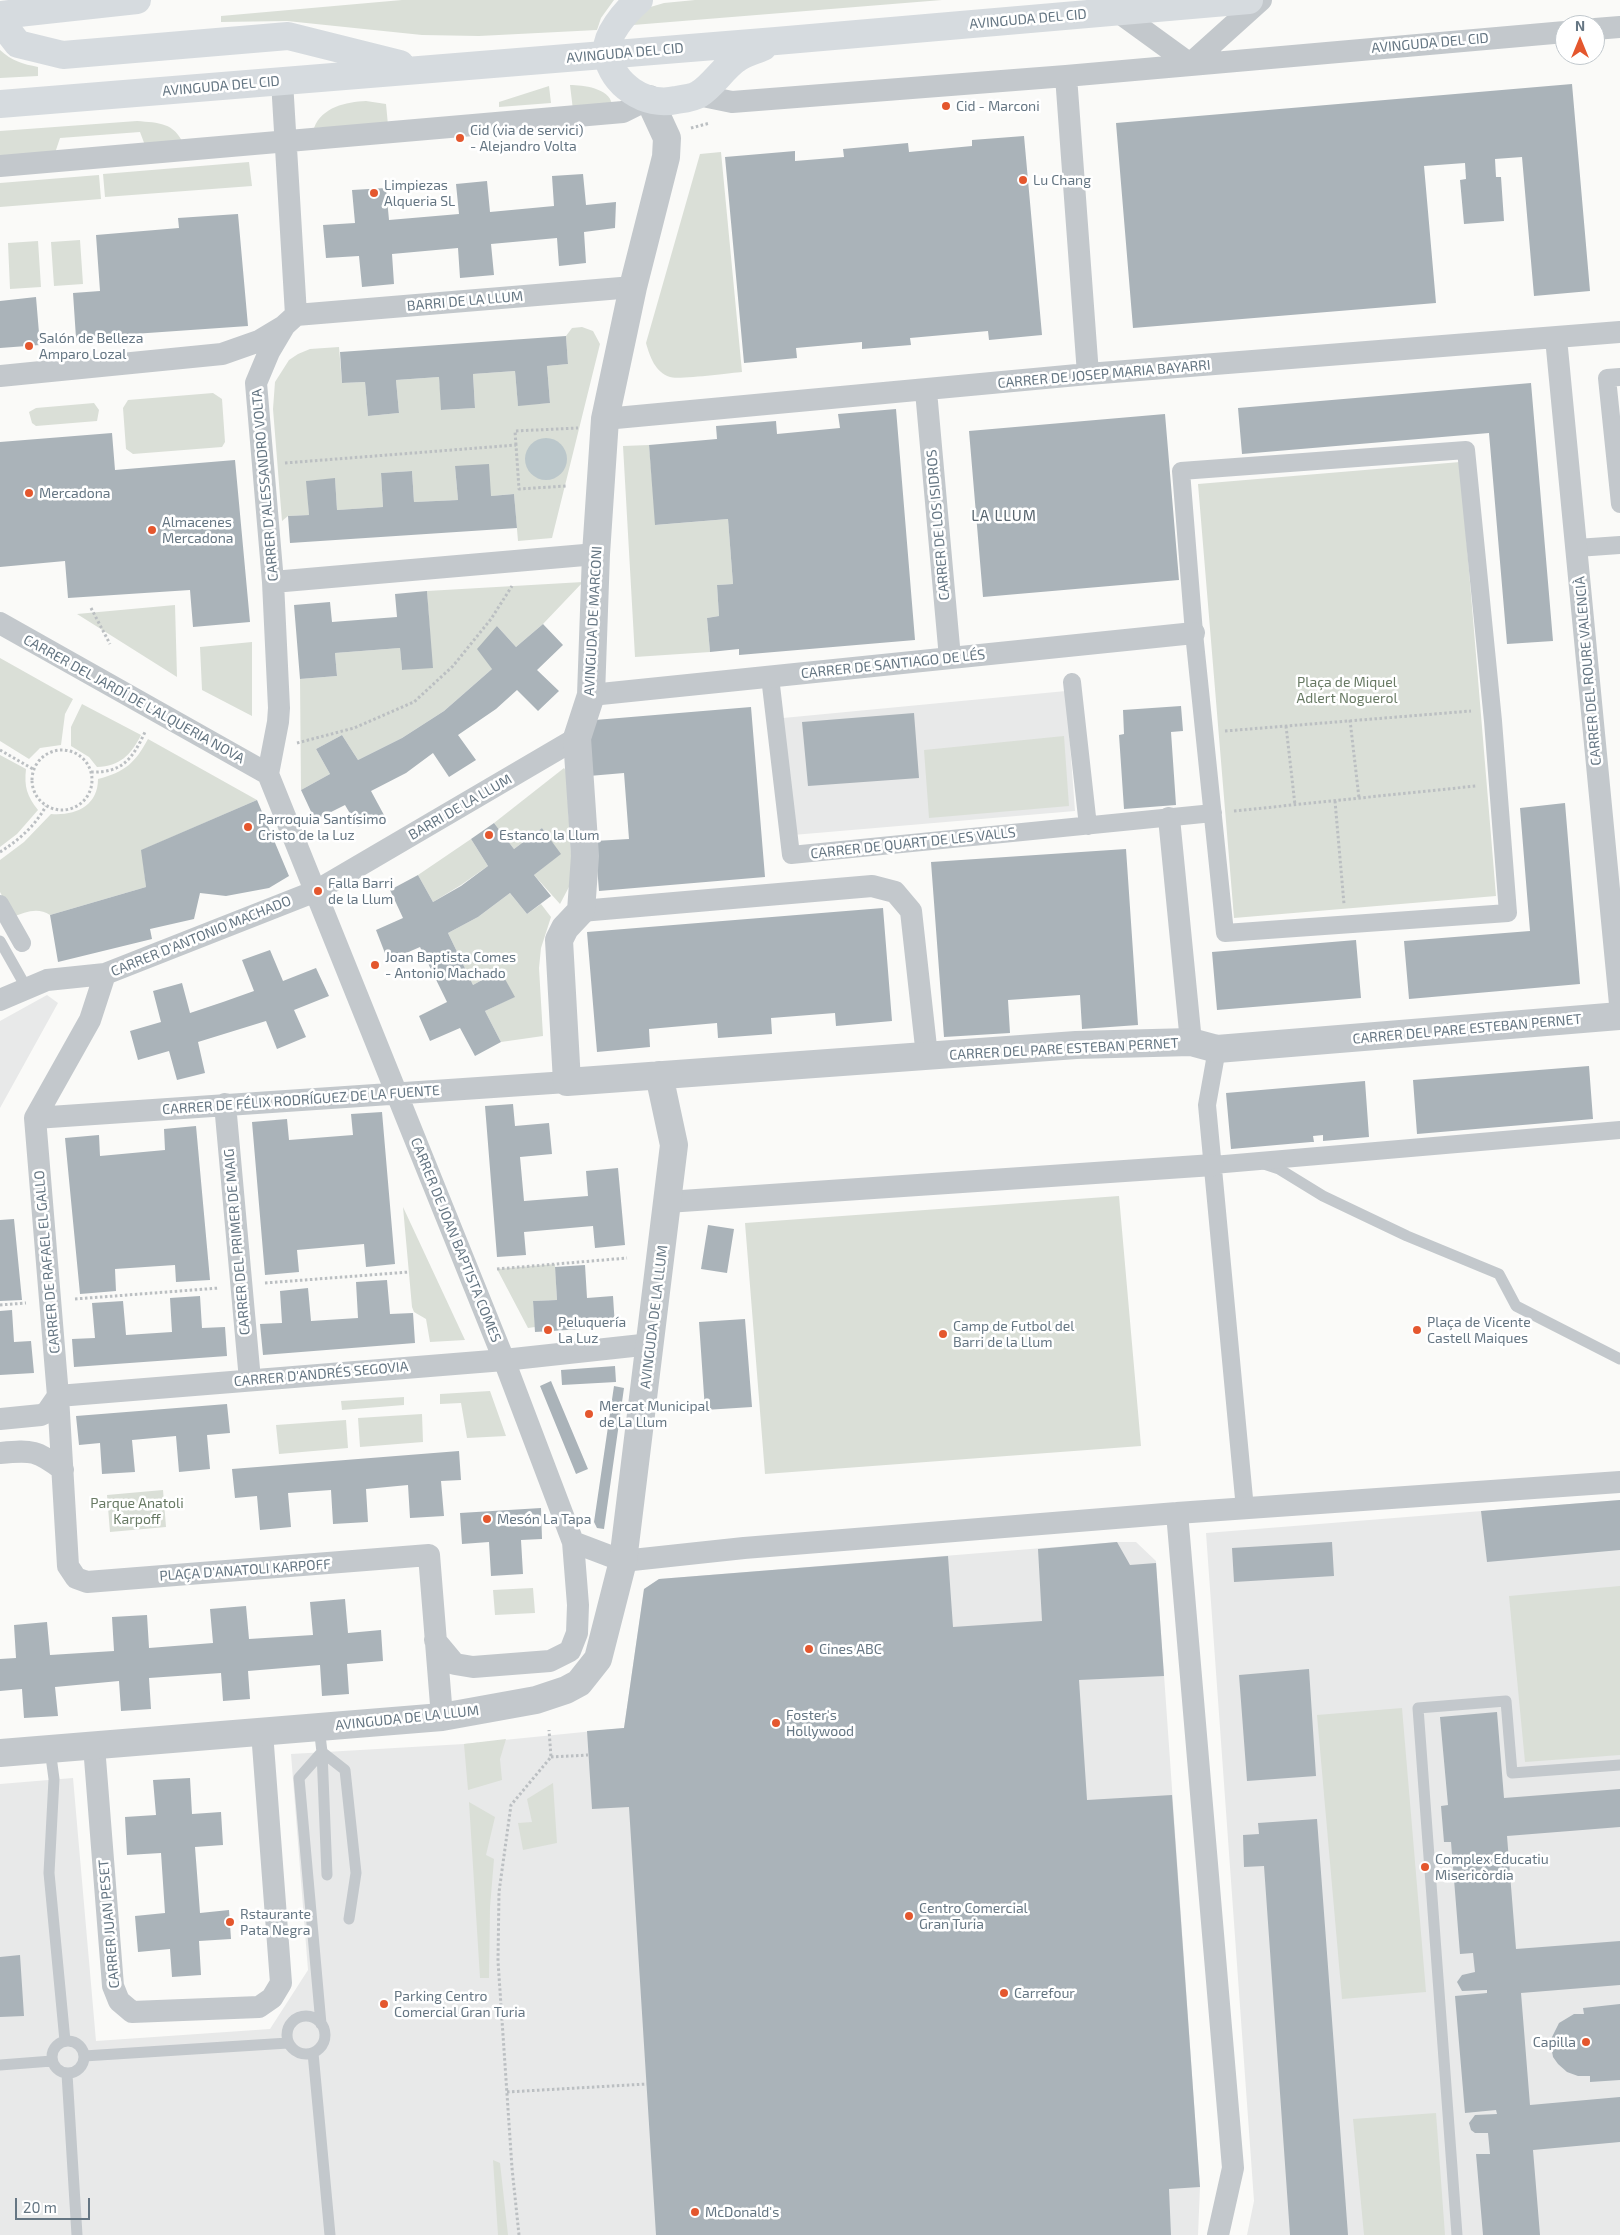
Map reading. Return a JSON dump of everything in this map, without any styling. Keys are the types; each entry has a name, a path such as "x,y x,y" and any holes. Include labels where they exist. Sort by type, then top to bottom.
{"main road":[{"path":"0,15 137,0"},
{"path":"639,0 625,12 612,33 607,53 618,79 630,92 649,99 674,101 698,95 736,59 776,41"},
{"name":"AVINGUDA DEL CID","path":"0,104 423,70 607,53 776,41 1249,0"},
{"path":"0,22 18,44 63,55 288,36 423,70"}],"street":[{"path":"1118,11 1190,64 1261,0"},
{"path":"1605,28 1620,27"},
{"name":"AVINGUDA DEL CID","path":"698,95 732,102 1066,76 1555,33"},
{"path":"1066,76 1088,374"},
{"path":"0,376 222,354 259,341 290,320 282,81"},
{"path":"0,166 623,112 649,99"},
{"name":"AVINGUDA DE MARCONI","path":"581,912 585,856 578,738 592,695 596,554 605,419 633,287 666,157 667,138 649,99"},
{"name":"BARRI DE LA LLUM","path":"290,320 633,287"},
{"name":"CARRER D'ALESSANDRO VOLTA","path":"268,774 279,708 273,582 256,383 270,352 290,320"},
{"name":"CARRER DE JOSEP MARIA BAYARRI","path":"605,419 926,391 1088,374 1556,338 1611,332"},
{"name":"CARRER DEL ROURE VALENCIÀ","path":"1556,338 1616,930 1620,1004"},
{"path":"222,354 235,358 249,369 256,383"},
{"path":"1614,377 1620,504"},
{"name":"CARRER DE LOS ISIDROS","path":"926,391 950,658"},
{"path":"1466,450 1492,709 1508,913 1225,933 1194,633 1181,471 1466,450"},
{"path":"1577,548 1620,545"},
{"path":"273,582 596,554"},
{"name":"CARRER DEL JARDÍ DE L'ALQUERIA NOVA","path":"0,623 268,774"},
{"name":"CARRER DE SANTIAGO DE LÉS","path":"592,695 1194,633"},
{"name":"CARRER DE QUART DE LES VALLS","path":"770,677 791,855 1213,813"},
{"path":"1072,682 1088,826"},
{"name":"BARRI DE LA LLUM","path":"316,891 578,738"},
{"path":"268,774 316,891"},
{"path":"1170,818 1204,1046 1207,1105 1245,1509"},
{"path":"567,1082 559,940 565,928 581,912 872,886 895,892 911,911 927,1056"},
{"name":"CARRER D'ANTONIO MACHADO","path":"0,1000 26,987 47,980 105,974 316,891"},
{"name":"CARRER DE JOAN BAPTISTA COMES","path":"316,891 504,1360 573,1542 578,1605 577,1633 570,1651 550,1661 472,1667 455,1664 434,1640"},
{"path":"0,904 22,943"},
{"path":"34,1118 90,1020 105,974"},
{"name":"CARRER DEL PARE ESTEBAN PERNET","path":"567,1082 1076,1045 1204,1046 1620,1016"},
{"name":"AVINGUDA DE LA LLUM","path":"0,1753 262,1732 321,1739 536,1700 566,1690 579,1683 598,1659 623,1561 674,1145 659,1075"},
{"name":"CARRER DE FÉLIX RODRÍGUEZ DE LA FUENTE","path":"34,1118 567,1082"},
{"name":"CARRER DEL PRIMER DE MAIG","path":"225,1104 250,1380"},
{"name":"CARRER DE RAFAEL EL GALLO","path":"34,1118 58,1404 68,1566"},
{"path":"668,1202 1213,1165 1620,1130"},
{"name":"CARRER D'ANDRÉS SEGOVIA","path":"58,1404 250,1380 504,1360 651,1344"},
{"path":"0,1419 41,1414 58,1404"},
{"path":"0,1434 39,1429 58,1404"},
{"path":"0,1452 29,1450 46,1457 63,1470"},
{"path":"573,1542 623,1561 754,1547 1620,1482"},
{"path":"1177,1514 1232,2168 1218,2235"},
{"name":"PLAÇA D'ANATOLI KARPOFF","path":"68,1566 76,1578 87,1582 429,1555 434,1640"},
{"path":"434,1640 442,1717"},
{"name":"CARRER JUAN PESET","path":"94,1746 112,1986 119,2001 132,2012 259,2007 272,1998 281,1982 262,1732"}],"lane":[{"path":"0,941 26,987"},
{"path":"1213,1165 1263,1163 1279,1169 1324,1196 1407,1236 1499,1274 1516,1306 1620,1359"},
{"path":"1458,2235 1418,1708 1506,1701 1512,1773 1620,1766"},
{"path":"321,1739 327,1875"},
{"path":"321,1739 345,1770 356,1873 349,1919"},
{"path":"321,1739 299,1778 321,2024 325,2035 321,2047 313,2052 304,2054 298,2052 288,2043 287,2030 294,2020 299,2017 311,2016 321,2024"},
{"path":"50,1749 54,1779 49,1873 65,2041"},
{"path":"65,2041 71,2041 80,2046 84,2056 81,2067 67,2074 58,2070 51,2056 56,2046 65,2041"},
{"path":"84,2056 288,2043"},
{"path":"313,2052 330,2235"},
{"path":"0,2064 52,2061"},
{"path":"67,2074 77,2235"}],"path":[{"path":"566,486 519,489 515,431 579,428"},
{"path":"277,463 516,444"},
{"path":"292,744 354,728 414,702 453,666 491,619 513,584"},
{"path":"91,608 110,644"},
{"path":"1205,732 1492,709"},
{"path":"1350,720 1359,798"},
{"path":"1286,726 1295,805"},
{"path":"91,772 104,773 122,766 136,751 145,732"},
{"path":"0,750 33,769"},
{"path":"67,750 83,758 91,772 90,790 80,805 63,810 46,806 39,801 31,786 33,769 43,756 50,751 67,750"},
{"path":"1213,813 1498,784"},
{"path":"1335,801 1346,924"},
{"path":"0,852 25,834 38,820 46,806"},
{"path":"497,1269 627,1258"},
{"path":"262,1284 409,1272"},
{"path":"76,1299 222,1288"},
{"path":"0,1305 26,1303"},
{"path":"519,2235 498,1961 500,1892 511,1805 551,1757 549,1730"},
{"path":"551,1757 588,1755"},
{"path":"507,2092 647,2084"}],"shaded area":[{"path":"550,438 558,441 564,447 567,459 564,471 558,477 542,480 534,477 528,471 525,455 528,447 534,441"},
{"path":"1066,691 1075,811 793,835 783,718"},
{"path":"47,995 58,1003 0,1108 0,1021"},
{"name":"Complex Educatiu Misericòrdia","path":"1620,1500 1620,2235 1247,2235 1254,2201 1206,1533"},
{"name":"Centro Comercial Gran Turia","path":"1136,1542 1156,1561 1200,2187 1198,2235 0,2235 0,1784 73,1778 96,2041 270,2029 308,1970 291,1754 464,1744 624,1728 644,1589 659,1579"}],"green space":[{"path":"402,0 614,0 601,18 597,30 479,36 422,35 287,21 221,22 221,16"},
{"path":"695,0 942,0 633,25 647,8 664,3"},
{"path":"0,50 18,62 38,67 38,76 0,78"},
{"path":"570,85 601,91 606,94 612,104 573,110"},
{"path":"549,86 551,103 499,107 499,102"},
{"path":"366,101 386,104 388,125 314,128 329,110 343,104"},
{"path":"137,121 159,123 171,128 180,137 184,145 146,148 140,132 60,138 54,156 0,160 0,131"},
{"path":"721,152 742,372 693,377 670,377 660,372 657,368 651,359 646,343 700,154"},
{"path":"249,162 252,186 105,197 103,174"},
{"path":"99,175 101,199 0,207 0,183"},
{"path":"80,240 83,284 54,286 51,242"},
{"path":"38,241 41,287 10,289 8,243"},
{"path":"582,327 593,331 600,344 552,538 518,541 514,494 491,496 455,466 458,500 414,502 412,471 381,473 383,507 337,510 335,479 307,481 309,515 288,516 282,521 273,409 275,382 289,360 298,354 310,349 339,347 342,383 365,382 368,416 399,413 396,380 439,377 442,410 475,408 473,374 515,371 518,405 550,403 547,366 568,364 566,336 572,328"},
{"path":"213,393 222,399 225,442 222,447 133,454 126,449 123,408 128,400"},
{"path":"94,403 99,410 97,421 36,426 32,423 29,412 36,408"},
{"path":"649,445 656,525 728,519 733,584 717,585 719,616 707,618 710,652 635,657 623,446"},
{"name":"Plaça de Miquel Adlert Noguerol","path":"1460,462 1496,896 1234,918 1198,484"},
{"path":"583,582 543,624 516,647 497,626 492,669 444,711 402,738 358,760 342,735 316,749 330,774 301,790 300,679 337,676 335,653 400,648 402,670 432,667 427,591"},
{"path":"175,605 177,677 77,614"},
{"path":"252,642 252,716 202,690 200,647"},
{"path":"0,658 73,699 65,714 61,745 40,748 29,759 0,741"},
{"path":"82,704 141,735 129,754 118,762 97,767 89,757 71,746 71,727"},
{"path":"1064,736 1069,806 929,818 924,750"},
{"path":"148,739 257,800 142,850 146,887 50,915 36,911 13,917 0,892 0,860 24,842 51,814 68,813 84,807 94,796 98,779 122,770 134,760"},
{"path":"0,755 26,769 25,781 27,791 38,810 17,834 0,847"},
{"path":"564,768 566,771 572,871 570,885 560,904 534,875 560,854 542,828 514,849 494,823"},
{"path":"471,839 488,866 433,902 418,875"},
{"path":"510,893 527,914 541,904 551,917 541,948 539,968 543,1036 501,1042 485,1011 514,997 500,970 473,985 448,933 478,917"},
{"name":"Camp de Futbol del Barri de la Llum","path":"1119,1196 1141,1446 765,1474 745,1223"},
{"path":"403,1207 465,1340 430,1342 426,1319 414,1312"},
{"path":"555,1264 557,1300 533,1301 535,1327 528,1328 497,1269"},
{"path":"490,1391 506,1436 467,1438 461,1403 440,1404 440,1394"},
{"path":"404,1397 404,1405 342,1410 341,1401"},
{"path":"422,1414 423,1442 360,1447 358,1418"},
{"path":"346,1420 348,1448 279,1454 276,1425"},
{"name":"Parque Anatoli Karpoff","path":"163,1490 166,1527 110,1532 107,1495"},
{"path":"1620,1586 1620,1755 1525,1762 1509,1596"},
{"path":"533,1588 535,1613 495,1615 493,1590"},
{"path":"1402,1708 1426,1992 1342,1999 1317,1715"},
{"path":"506,1739 500,1759 502,1780 468,1790 464,1744"},
{"path":"553,1783 557,1843 523,1850 518,1823 532,1822 527,1799"},
{"path":"469,1802 495,1817 486,1855 494,1859 490,1907 489,1978 480,1978"},
{"path":"1436,2113 1445,2235 1364,2235 1353,2119"},
{"path":"493,2160 500,2163 508,2235 498,2235"}],"building":[{"path":"1572,84 1590,291 1534,296 1522,157 1495,159 1496,177 1501,177 1504,221 1464,224 1460,180 1466,179 1465,163 1424,166 1436,303 1133,328 1116,123"},
{"path":"1024,136 1042,335 989,340 988,331 910,338 911,345 862,349 862,342 796,348 797,358 744,363 725,157 795,151 795,161 844,157 843,149 908,143 909,152 972,146 972,140"},
{"path":"583,174 586,205 616,202 615,228 584,232 586,263 559,266 557,238 491,244 494,275 460,278 458,248 392,254 394,284 362,287 359,256 326,258 323,225 355,223 352,190 386,188 389,220 459,214 456,184 487,181 490,212 554,206 552,176"},
{"path":"238,214 248,326 76,338 73,293 100,291 96,235 179,228 178,218"},
{"path":"36,297 40,345 0,348 0,301"},
{"path":"566,336 568,364 547,366 550,403 518,406 515,371 473,374 475,408 441,410 439,377 396,380 399,413 368,416 365,382 342,383 340,352"},
{"path":"1531,383 1553,641 1507,644 1489,433 1242,454 1238,408"},
{"path":"896,409 915,640 739,655 739,649 710,652 707,618 719,616 717,585 733,584 728,519 655,525 649,445 717,439 716,426 776,421 777,434 840,428 838,414"},
{"path":"1165,414 1179,580 983,597 969,431"},
{"path":"112,433 115,470 235,460 250,622 193,627 190,590 68,598 65,561 0,567 0,442"},
{"path":"489,464 491,496 514,494 517,528 290,543 288,516 309,515 306,481 335,478 337,510 383,507 381,473 412,471 414,502 458,500 455,466"},
{"path":"427,591 433,668 402,670 400,648 335,653 337,676 300,679 294,605 330,602 332,622 397,617 395,594"},
{"path":"543,624 563,645 537,670 559,691 538,711 517,690 496,709 458,735 476,760 449,777 433,753 406,773 371,791 384,815 358,827 345,805 315,820 301,790 330,774 316,749 342,735 358,760 402,738 444,711 492,669 477,649 497,626 516,647"},
{"path":"1181,706 1183,731 1171,732 1176,805 1124,809 1119,735 1124,734 1123,710"},
{"path":"751,707 765,877 599,891 595,841 629,839 624,773 589,776 587,743 595,720"},
{"path":"914,713 919,778 808,786 802,722"},
{"path":"257,800 289,876 269,888 226,896 200,893 194,919 150,929 152,939 58,962 50,915 146,887 141,850"},
{"path":"1565,803 1580,984 1409,999 1404,941 1530,931 1520,808"},
{"path":"494,823 514,849 542,828 561,854 534,875 551,896 527,914 510,893 478,917 448,933 473,985 500,970 515,997 485,1011 501,1042 475,1056 460,1028 430,1041 419,1016 447,1002 420,947 388,961 376,930 403,918 390,890 418,875 433,902 461,886 488,866 471,839"},
{"path":"1126,849 1138,1025 1082,1029 1080,995 1008,1000 1010,1033 944,1037 931,862"},
{"path":"883,908 892,1021 836,1026 835,1013 771,1018 772,1034 718,1038 717,1023 649,1029 650,1047 597,1052 587,932"},
{"path":"1356,940 1361,998 1217,1010 1212,952"},
{"path":"270,950 283,981 316,968 329,996 294,1010 306,1037 277,1049 266,1021 198,1042 205,1073 177,1080 169,1051 138,1060 130,1031 161,1022 153,991 182,983 190,1013 223,1002 254,991 242,960"},
{"path":"1589,1066 1593,1119 1417,1134 1413,1080"},
{"path":"1365,1081 1369,1137 1323,1141 1323,1135 1313,1136 1314,1142 1231,1149 1226,1093"},
{"path":"513,1104 515,1126 549,1123 552,1154 520,1157 524,1201 588,1196 586,1171 618,1168 625,1245 595,1248 593,1226 524,1232 526,1255 497,1257 485,1106"},
{"path":"382,1112 395,1264 366,1267 364,1244 297,1250 299,1272 265,1275 252,1122 287,1119 289,1140 353,1135 351,1114"},
{"path":"196,1126 210,1280 176,1282 175,1265 115,1269 116,1291 80,1294 65,1138 99,1135 100,1156 165,1150 164,1129"},
{"path":"14,1219 22,1300 0,1301 0,1220"},
{"path":"708,1225 734,1229 727,1273 701,1269"},
{"path":"585,1265 587,1298 613,1296 615,1327 535,1332 533,1301 557,1300 555,1267"},
{"path":"387,1280 390,1314 413,1313 415,1343 263,1355 260,1324 282,1323 280,1291 308,1288 311,1321 358,1318 356,1282"},
{"path":"200,1296 202,1328 225,1327 227,1356 74,1367 72,1339 95,1338 92,1303 123,1301 126,1335 172,1332 170,1298"},
{"path":"12,1310 14,1342 31,1341 34,1373 0,1375 0,1311"},
{"path":"745,1319 752,1407 705,1410 699,1322"},
{"path":"615,1366 616,1382 562,1385 561,1370"},
{"path":"551,1381 588,1469 576,1474 540,1386"},
{"path":"614,1386 624,1388 604,1529 597,1528 594,1522"},
{"path":"227,1404 230,1433 207,1435 210,1469 179,1472 176,1436 132,1440 135,1472 102,1474 100,1443 79,1445 76,1416"},
{"path":"459,1451 461,1480 441,1481 444,1516 410,1518 408,1485 366,1489 368,1522 333,1524 331,1490 288,1493 291,1527 260,1530 257,1496 235,1498 232,1469"},
{"path":"1620,1500 1620,1550 1487,1562 1481,1511"},
{"path":"541,1508 542,1539 521,1540 523,1574 491,1576 489,1542 462,1544 460,1513"},
{"name":"Centro Comercial Gran Turia","path":"1117,1542 1130,1565 1156,1563 1164,1676 1079,1680 1087,1800 1172,1795 1200,2187 1169,2189 1171,2235 656,2235 629,1807 592,1809 587,1731 624,1728 644,1589 659,1579 948,1556 953,1627 1042,1621 1038,1549"},
{"path":"1332,1542 1334,1576 1234,1582 1232,1548"},
{"path":"345,1599 348,1633 381,1630 383,1661 347,1664 349,1694 322,1696 320,1665 248,1671 250,1699 223,1701 221,1673 149,1678 151,1709 121,1711 119,1681 55,1687 58,1716 24,1718 22,1689 0,1691 0,1659 16,1658 14,1625 47,1622 50,1655 114,1651 112,1617 147,1615 149,1648 213,1643 210,1609 246,1606 249,1639 313,1635 310,1602"},
{"path":"1309,1669 1316,1776 1247,1781 1239,1675"},
{"path":"1497,1712 1504,1798 1620,1789 1620,1827 1507,1836 1516,1949 1620,1941 1620,1985 1521,1993 1530,2105 1620,2097 1620,2142 1533,2150 1540,2235 1483,2235 1476,2154 1490,2154 1488,2133 1475,2133 1471,2130 1469,2123 1475,2115 1497,2114 1496,2110 1465,2113 1455,1996 1487,1993 1487,1990 1462,1991 1457,1982 1462,1975 1475,1972 1473,1953 1460,1954 1451,1842 1444,1842 1441,1806 1448,1805 1440,1717"},
{"path":"190,1778 192,1814 221,1812 223,1845 195,1847 200,1913 229,1910 231,1939 199,1941 201,1975 172,1977 170,1949 138,1952 135,1916 165,1913 161,1853 127,1855 125,1817 156,1815 153,1780"},
{"path":"1317,1819 1348,2235 1290,2235 1264,1866 1244,1867 1243,1835 1259,1834 1258,1823"},
{"path":"20,1955 24,2016 0,2017 0,1957"},
{"name":"Capilla","path":"1620,2004 1620,2080 1590,2082 1590,2076 1578,2076 1567,2072 1558,2064 1553,2057 1551,2046 1552,2037 1559,2023 1574,2014 1584,2014 1583,2008"}],"place":[{"name":"Cid - Marconi","path":"946,106"},
{"name":"Cid (via de servici) - Alejandro Volta","path":"460,138"},
{"name":"Lu Chang","path":"1023,180"},
{"name":"Limpiezas Alqueria SL","path":"374,193"},
{"name":"Salón de Belleza Amparo Lozal","path":"29,346"},
{"name":"Mercadona","path":"29,493"},
{"name":"Almacenes Mercadona","path":"152,530"},
{"name":"Parroquia Santísimo Cristo de la Luz","path":"248,827"},
{"name":"Estanco la Llum","path":"489,835"},
{"name":"Falla Barri de la Llum","path":"318,891"},
{"name":"Joan Baptista Comes - Antonio Machado","path":"375,965"},
{"name":"Peluquería La Luz","path":"548,1330"},
{"name":"Plaça de Vicente Castell Maiques","path":"1417,1330"},
{"name":"Camp de Futbol del Barri de la Llum","path":"943,1334"},
{"name":"Mercat Municipal de La Llum","path":"589,1414"},
{"name":"Mesón La Tapa","path":"487,1519"},
{"name":"Cines ABC","path":"809,1649"},
{"name":"Foster's Hollywood","path":"776,1723"},
{"name":"Complex Educatiu Misericòrdia","path":"1425,1867"},
{"name":"Centro Comercial Gran Turia","path":"909,1916"},
{"name":"Rstaurante Pata Negra","path":"230,1922"},
{"name":"Carrefour","path":"1004,1993"},
{"name":"Parking Centro Comercial Gran Turia","path":"384,2004"},
{"name":"Capilla","path":"1586,2042"},
{"name":"McDonald's","path":"695,2212"}],"district":[{"name":"LA LLUM","path":"1004,516"}]}
